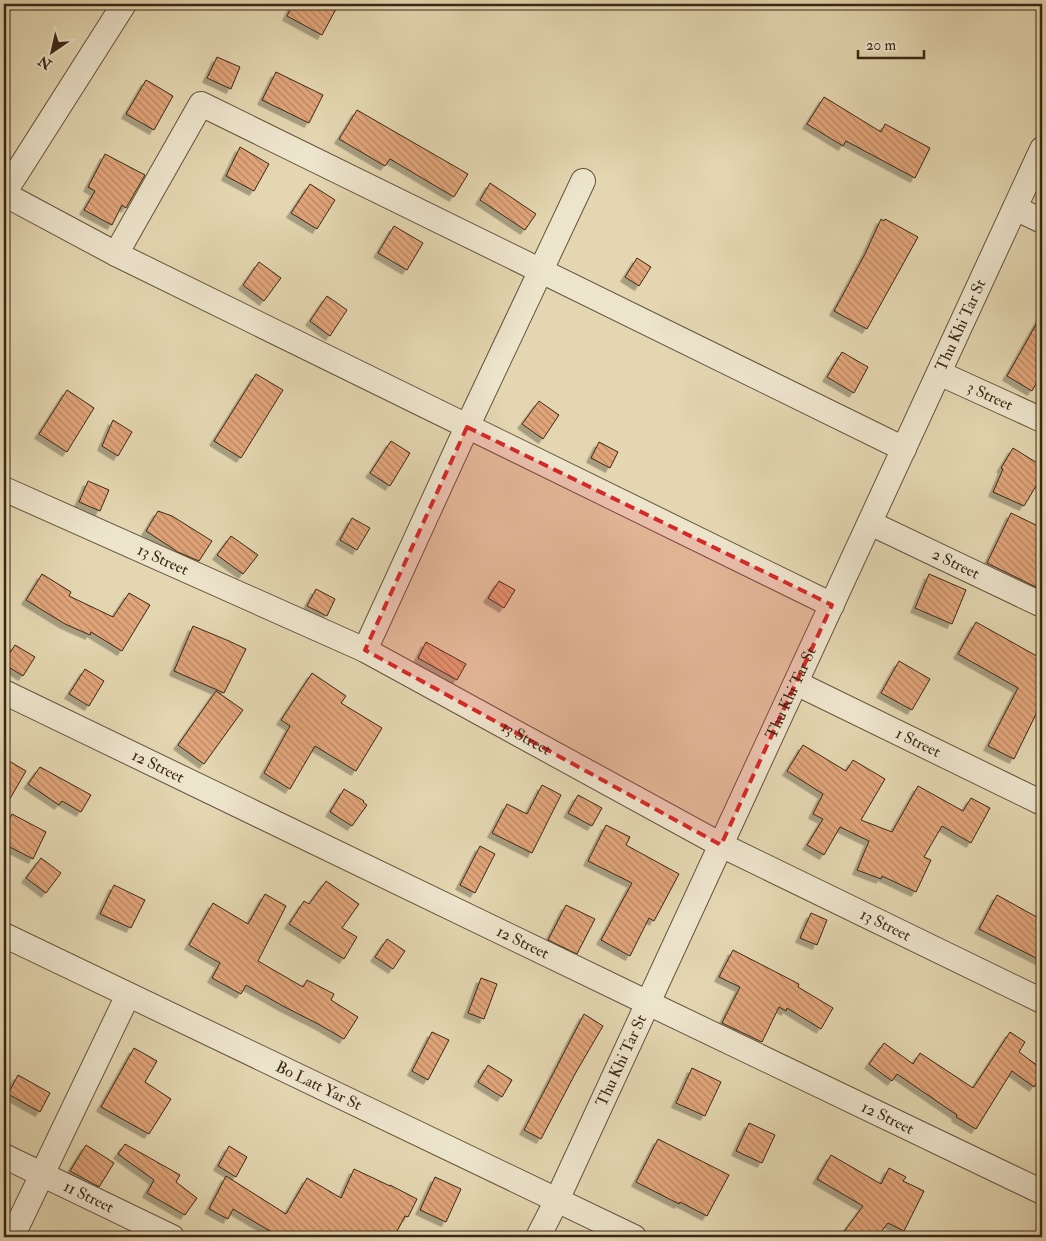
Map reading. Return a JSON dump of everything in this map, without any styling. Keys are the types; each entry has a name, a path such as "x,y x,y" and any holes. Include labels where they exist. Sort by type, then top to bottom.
{"street":[{"path":"124,4 4,194 116,254 832,605"},
{"path":"116,254 200,104 904,448"},
{"name":"Thu Khi Tar St","path":"538,1237 557,1200 1042,149"},
{"path":"365,650 467,427 583,181"},
{"path":"1015,208 1042,221"},
{"name":"3 Street","path":"939,373 1042,420"},
{"name":"13 Street","path":"4,488 365,650 721,845 1042,1001"},
{"name":"2 Street","path":"870,523 1042,605"},
{"name":"1 Street","path":"796,683 1042,803"},
{"name":"12 Street","path":"4,692 1042,1192"},
{"name":"Bo Latt Yar St","path":"4,935 634,1237"},
{"path":"12,1237 128,995"},
{"name":"11 Street","path":"4,1156 172,1237"}],"highlighted area":[{"path":"467,427 832,605 721,845 365,650"}],"building":[{"path":"293,4 325,4 336,9 322,35 287,16"},
{"path":"217,57 240,67 231,89 207,78"},
{"path":"276,72 323,95 309,123 262,100"},
{"path":"146,80 173,96 154,130 126,114"},
{"path":"824,97 881,132 885,124 930,148 915,178 846,141 843,146 807,124"},
{"path":"357,110 468,174 454,197 390,159 385,166 339,139"},
{"path":"240,147 269,164 254,191 226,176"},
{"path":"105,154 145,175 126,208 122,205 112,225 84,210 95,191 88,187"},
{"path":"490,183 536,214 525,230 480,200"},
{"path":"310,184 335,200 317,229 291,213"},
{"path":"881,219 884,221 885,219 918,237 867,329 834,311 865,254"},
{"path":"394,226 423,243 407,270 378,253"},
{"path":"637,258 651,267 639,286 625,277"},
{"path":"259,262 281,278 264,301 243,285"},
{"path":"327,296 347,310 330,336 310,321"},
{"path":"1042,314 1042,373 1032,391 1007,376"},
{"path":"842,352 868,367 854,393 827,377"},
{"path":"256,374 283,390 241,458 214,441"},
{"path":"67,390 94,408 67,452 39,434"},
{"path":"539,401 559,415 543,439 522,424"},
{"path":"113,420 132,432 118,456 102,446"},
{"path":"391,441 410,453 390,486 370,473"},
{"path":"599,442 618,452 610,468 591,458"},
{"path":"1013,448 1042,466 1042,476 1024,506 993,492 1003,469 1001,468"},
{"path":"88,481 109,490 100,511 79,502"},
{"path":"158,511 172,516 212,541 199,561 178,552 146,531"},
{"path":"1011,513 1042,528 1042,590 987,563"},
{"path":"352,518 370,528 357,550 340,540"},
{"path":"231,536 258,555 243,574 217,555"},
{"path":"42,574 71,592 69,596 113,617 129,593 150,605 122,651 91,632 90,635 65,624 26,600"},
{"path":"929,574 966,590 952,624 915,608"},
{"path":"499,581 515,590 504,608 488,598"},
{"path":"316,589 335,599 327,616 307,606"},
{"path":"976,622 1042,659 1042,702 1014,759 988,746 1018,688 958,654"},
{"path":"193,626 246,649 224,693 174,671"},
{"path":"426,642 466,664 457,680 418,658"},
{"path":"15,645 35,657 23,676 4,664"},
{"path":"899,661 930,679 912,710 881,693"},
{"path":"85,669 104,681 89,706 69,694"},
{"path":"312,673 346,696 341,703 382,728 356,771 315,746 290,789 264,773 290,726 281,720"},
{"path":"216,691 243,710 204,764 178,745"},
{"path":"803,745 846,771 853,760 885,779 861,820 892,832 918,786 963,811 971,798 990,808 971,843 942,826 924,857 931,860 916,892 882,876 881,879 857,870 869,841 840,827 824,855 807,845 823,819 813,814 823,794 787,771"},
{"path":"4,758 26,771 4,809"},
{"path":"40,767 91,795 81,812 62,801 59,805 28,784"},
{"path":"542,785 561,795 532,853 492,833 507,804 527,814"},
{"path":"344,789 364,801 367,805 352,826 330,812"},
{"path":"578,795 602,808 592,826 568,813"},
{"path":"12,814 46,832 33,859 4,844 4,830"},
{"path":"606,825 630,837 626,845 679,874 654,921 649,918 630,956 601,940 632,883 588,861"},
{"path":"480,846 495,854 475,893 460,885"},
{"path":"41,858 61,873 46,893 26,878"},
{"path":"326,881 359,904 342,928 357,937 344,959 289,924 304,901 309,904"},
{"path":"114,885 145,900 131,928 100,914"},
{"path":"265,894 286,906 258,961 303,987 307,980 334,994 331,1000 358,1017 344,1039 246,985 241,994 212,978 220,963 189,945 213,903 248,924"},
{"path":"997,895 1042,920 1042,961 979,929"},
{"path":"566,905 595,919 577,954 548,940"},
{"path":"811,913 827,920 817,945 800,938"},
{"path":"387,939 405,951 393,969 375,957"},
{"path":"733,950 799,984 798,987 833,1008 821,1029 787,1008 786,1011 779,1007 762,1042 722,1023 740,987 719,977"},
{"path":"481,978 497,984 484,1019 468,1013"},
{"path":"584,1014 603,1026 541,1139 524,1130"},
{"path":"432,1032 449,1040 428,1080 412,1071"},
{"path":"1010,1032 1025,1042 1019,1052 1042,1069 1042,1075 1034,1087 1012,1071 976,1129 956,1117 957,1115 897,1074 892,1081 869,1064 884,1043 913,1064 920,1053 973,1088"},
{"path":"134,1048 157,1061 145,1082 171,1099 149,1134 101,1107"},
{"path":"488,1065 512,1080 502,1097 478,1082"},
{"path":"692,1068 721,1082 705,1116 676,1103"},
{"path":"18,1075 50,1093 40,1112 8,1094"},
{"path":"749,1123 775,1135 762,1163 736,1151"},
{"path":"658,1139 729,1175 707,1216 636,1182"},
{"path":"125,1144 180,1175 176,1182 197,1198 185,1215 147,1193 154,1180 118,1154"},
{"path":"86,1145 114,1163 99,1187 70,1171"},
{"path":"229,1146 247,1157 236,1177 218,1166"},
{"path":"831,1155 881,1184 889,1168 906,1177 903,1181 924,1191 904,1231 888,1223 877,1237 840,1237 863,1206 817,1179"},
{"path":"354,1169 417,1199 408,1217 405,1216 394,1237 280,1237 233,1209 228,1219 209,1209 226,1176 286,1214 307,1178 341,1198"},
{"path":"435,1177 461,1189 446,1222 420,1210"}]}
